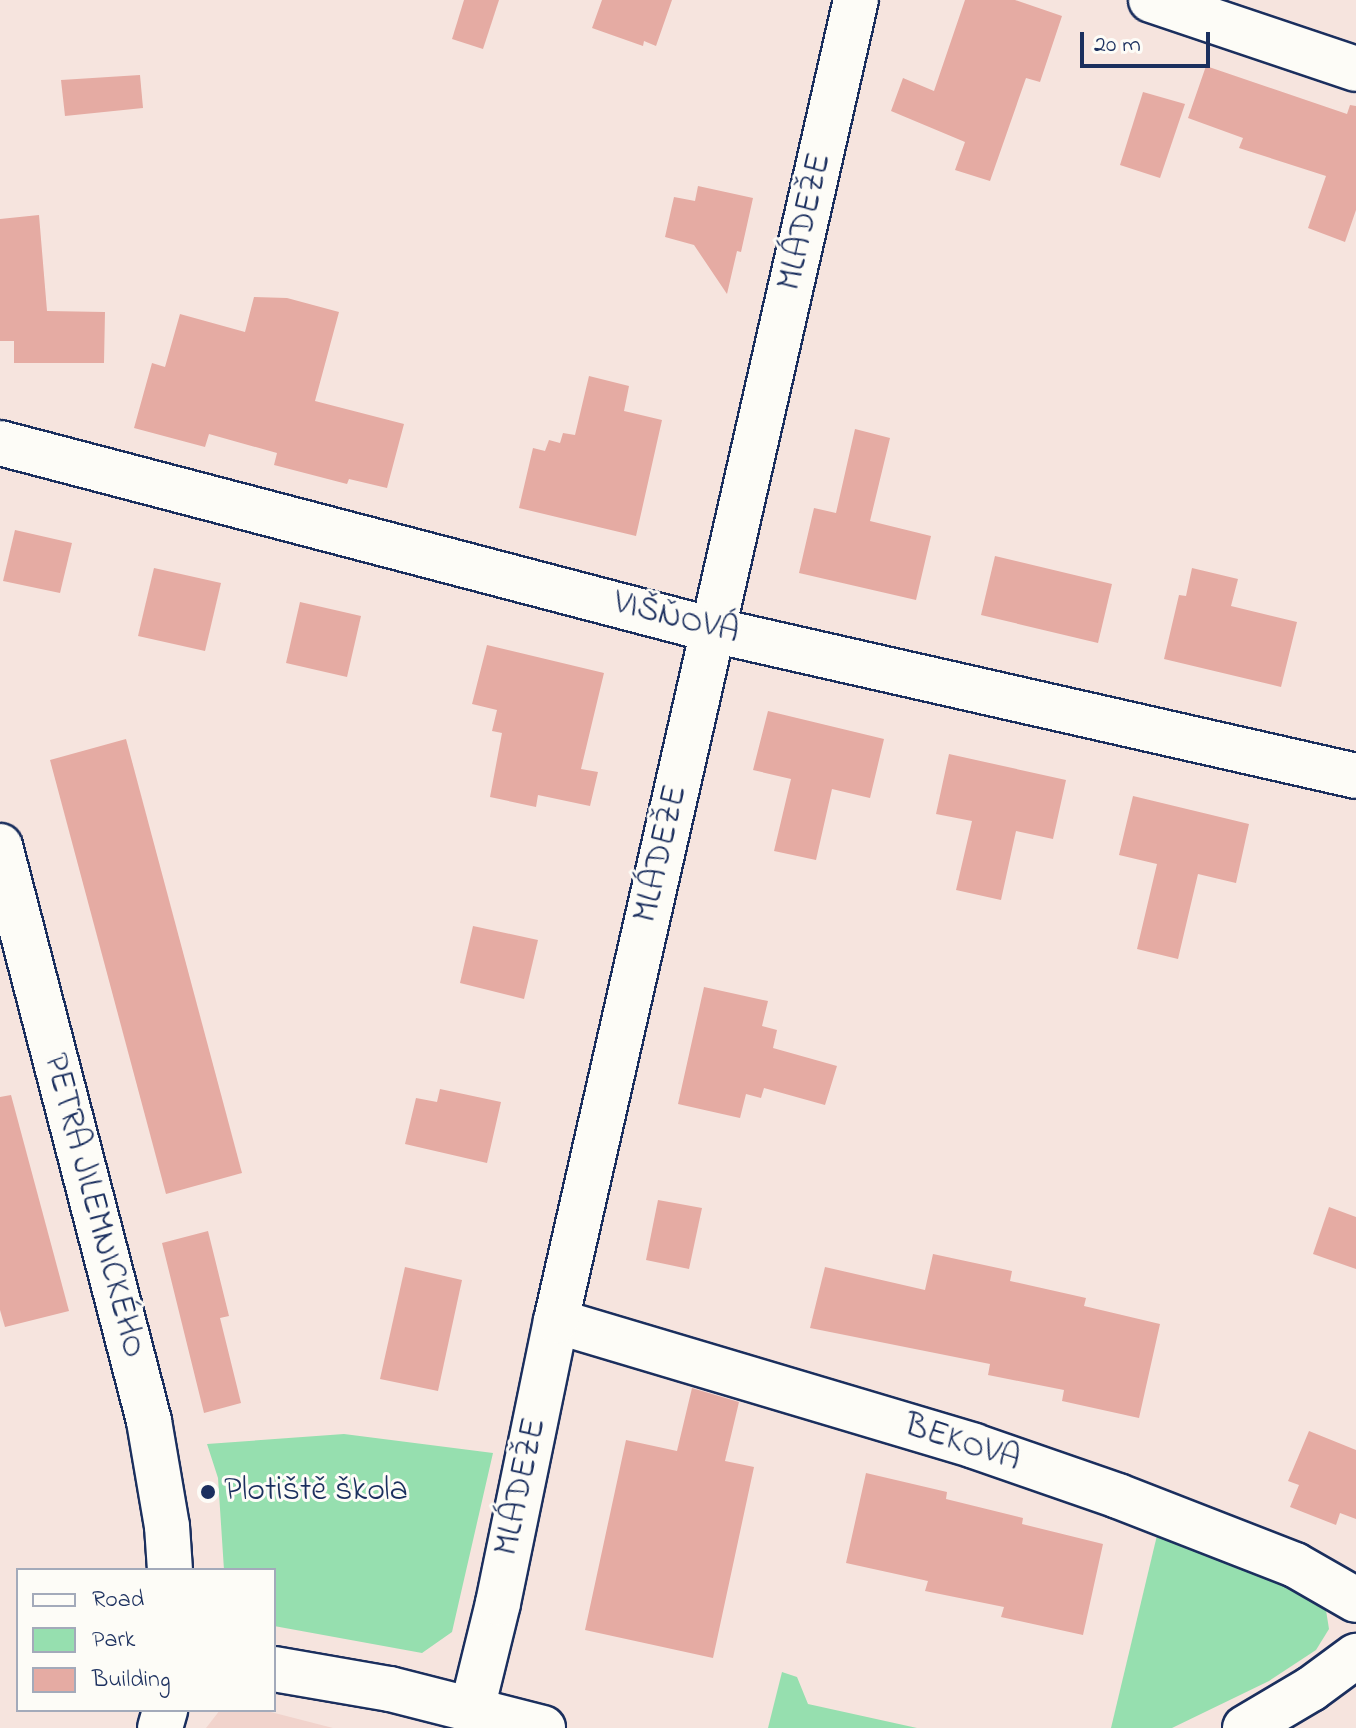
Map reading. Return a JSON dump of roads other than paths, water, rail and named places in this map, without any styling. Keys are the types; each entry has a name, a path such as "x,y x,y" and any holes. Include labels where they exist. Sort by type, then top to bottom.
{"street":[{"name":"MLÁDEŽE","path":"472,1709 498,1603 556,1321 856,0"},
{"path":"1151,0 1356,69"},
{"name":"VIŠŇOVÁ","path":"0,443 713,630 1356,776"},
{"name":"PETRA JILEMNICKÉHO","path":"0,846 149,1421 167,1526 170,1568"},
{"name":"BEKOVA","path":"556,1321 974,1446 1118,1496 1295,1565 1356,1600"},
{"path":"1245,1728 1311,1689 1356,1656"},
{"path":"276,1669 390,1689 543,1728"}],"place":[{"name":"Plotiště škola","path":"208,1492"}]}
